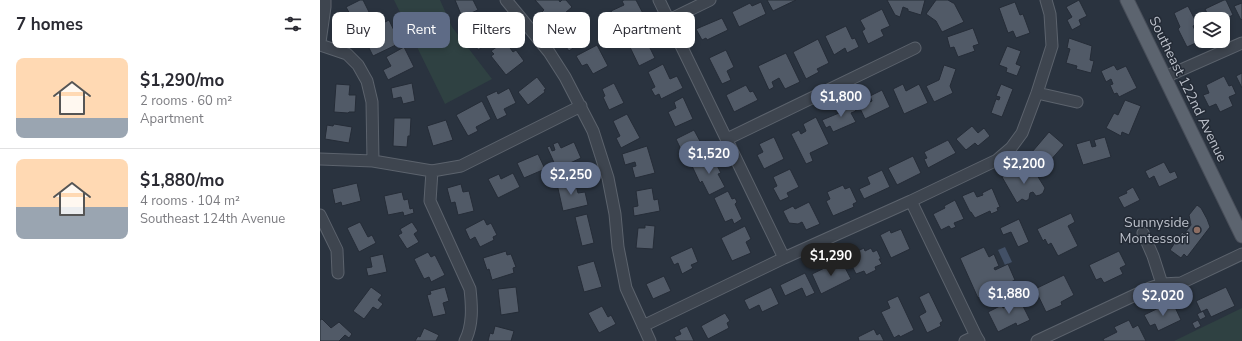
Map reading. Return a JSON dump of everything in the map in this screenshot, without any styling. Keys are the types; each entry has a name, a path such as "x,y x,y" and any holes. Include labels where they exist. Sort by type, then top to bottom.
{"main road":[{"name":"Southeast 122nd Avenue","path":"1127,0 1242,236"}],"street":[{"path":"320,42 325,0"},
{"path":"506,0 549,52 565,77 593,131 608,178 615,214 618,247 626,288 650,341"},
{"path":"659,0 665,12"},
{"path":"685,12 710,0"},
{"path":"643,326 784,258 911,201 997,160 1011,148 1022,133 1052,46 1050,14 1046,0"},
{"path":"1165,77 1242,43"},
{"path":"320,45 347,54 358,65 367,80 372,102 373,161"},
{"path":"683,48 784,258"},
{"path":"727,139 915,48"},
{"path":"1037,93 1077,102"},
{"path":"320,159 373,161 432,171 461,166 581,106"},
{"path":"432,171 430,201 470,289 472,300 471,323 465,341"},
{"path":"911,201 978,338 966,341"},
{"path":"320,215 337,250 338,273"},
{"path":"1142,233 1153,256 1162,284"},
{"path":"1037,341 1150,288 1162,284 1181,283 1242,254"}],"shaded area":[{"path":"394,0 440,0 445,12 400,12"},
{"path":"450,22 458,35 458,48 468,48 492,79 445,104 418,48 450,48"},
{"path":"1242,308 1242,341 1174,341"}],"water":[{"path":"1005,247 1012,262 1005,265 998,250"}],"building":[{"path":"363,0 369,12 349,12 346,7"},
{"path":"455,0 473,0 478,10 473,12 460,12"},
{"path":"535,0 559,0 560,2 562,0 566,0 572,7 566,12 542,12 544,10"},
{"path":"636,0 642,12 612,12 624,5 622,1"},
{"path":"767,0 796,0 773,11"},
{"path":"887,0 925,0 921,15 908,11 908,9 903,7 900,17 895,15"},
{"path":"936,0 948,0 954,3 964,22 942,32 936,21 926,14"},
{"path":"1079,0 1087,16 1079,20 1081,25 1072,30 1067,20 1072,17 1066,7"},
{"path":"1226,0 1233,15 1230,16 1230,12 1206,12 1205,9"},
{"path":"761,2 766,14 739,27 732,12 750,3 752,6"},
{"path":"1015,2 1020,15 1023,14 1030,33 1016,38 1013,31 1008,33 999,8"},
{"path":"1242,3 1242,19 1241,20 1234,6"},
{"path":"1188,6 1194,18 1194,44 1187,47 1178,29 1180,27 1174,13"},
{"path":"882,9 890,26 881,30 884,36 868,44 862,31 865,29 860,20"},
{"path":"722,18 728,30 707,40 706,38 702,40 696,29"},
{"path":"389,20 393,28 393,46 373,56 369,48 385,48 385,22"},
{"path":"846,26 852,39 855,38 859,47 847,53 845,48 834,55 825,36"},
{"path":"973,28 979,44 973,46 975,51 958,57 954,47 950,48 947,37"},
{"path":"1069,38 1092,46 1090,60 1094,61 1091,73 1076,69 1077,66 1066,63 1070,49 1067,48"},
{"path":"818,39 829,63 817,69 819,72 806,79 793,52"},
{"path":"597,45 608,66 593,74 587,64 582,66 576,56"},
{"path":"1007,46 1021,51 1016,64 1021,66 1017,76 1006,72 1007,68 999,65"},
{"path":"404,48 414,67 388,80 383,70 391,66 386,57"},
{"path":"495,48 510,48 513,52 516,50 524,61 506,75 491,56 494,54 491,51"},
{"path":"630,48 650,48 655,58 639,66"},
{"path":"726,50 734,67 727,71 731,80 722,84 709,58"},
{"path":"786,53 800,82 785,89 779,78 772,82 774,87 769,90 758,66"},
{"path":"663,64 670,79 677,76 683,88 661,99 659,94 655,96 651,89 655,87 648,72"},
{"path":"944,65 956,69 950,86 953,93 934,102 926,86 939,80"},
{"path":"1114,65 1117,70 1126,66 1137,88 1119,97 1117,93 1114,94 1110,85 1113,84 1111,79 1106,82 1101,71"},
{"path":"1242,73 1242,88 1236,76"},
{"path":"1224,76 1229,86 1232,85 1236,94 1229,97 1233,106 1220,112 1216,104 1209,107 1203,95 1209,93 1206,85"},
{"path":"537,77 546,89 544,90 545,92 528,105 518,92"},
{"path":"412,83 415,101 403,104 401,97 393,99 391,88"},
{"path":"614,83 624,103 609,110 603,97 605,96 602,89"},
{"path":"336,84 350,85 349,95 356,95 355,112 334,112"},
{"path":"903,84 906,91 919,84 928,103 904,114 893,89"},
{"path":"1001,84 1013,89 1002,117 991,113 996,99 999,100 1000,97 996,96"},
{"path":"746,85 750,92 753,91 758,100 734,112 726,95"},
{"path":"509,88 516,103 504,109 507,115 497,120 486,96 497,91 498,94"},
{"path":"882,90 890,107 865,119 857,102 861,100 863,105 872,101 870,96"},
{"path":"683,97 693,119 675,127 668,112 676,108 674,102"},
{"path":"1125,100 1141,106 1129,135 1122,132 1121,136 1106,128 1114,113 1118,115"},
{"path":"482,101 491,119 476,127 478,131 468,136 456,115"},
{"path":"850,101 856,111 851,113 856,122 833,132 830,126 826,128 822,120 839,113 837,107"},
{"path":"627,114 640,138 621,148 616,138 620,136 613,121"},
{"path":"816,117 829,144 810,153 813,161 806,164 791,134 799,130 801,134 806,131 803,124"},
{"path":"394,118 411,118 410,136 408,136 407,147 393,146"},
{"path":"446,120 453,140 433,146 427,126"},
{"path":"334,124 352,127 349,143 325,139 327,125 333,126"},
{"path":"972,126 978,133 984,128 990,136 978,146 975,143 966,150 956,139"},
{"path":"694,130 701,143 706,141 711,151 690,162 689,159 686,160 676,139"},
{"path":"1049,132 1064,145 1049,162 1043,157 1040,159 1032,152"},
{"path":"774,137 784,159 764,169 757,155 763,152 759,144"},
{"path":"1105,137 1111,157 1083,165 1076,144 1090,140 1092,147 1096,146 1094,140"},
{"path":"948,140 956,153 928,168 924,159 927,158 924,152"},
{"path":"558,142 561,148 574,142 581,158 557,169 547,147 550,146 552,151 555,150 553,144"},
{"path":"647,146 655,173 635,178 632,167 636,166 635,162 625,165 622,154"},
{"path":"538,154 545,169 524,178 517,163"},
{"path":"712,156 721,173 718,174 725,187 709,195 702,181 700,183 692,166"},
{"path":"913,156 921,173 897,185 888,168"},
{"path":"1164,162 1170,173 1175,171 1178,178 1159,187 1154,176 1149,179 1145,171"},
{"path":"790,169 799,187 787,193 789,197 780,201 773,188 777,186 773,177"},
{"path":"1015,169 1019,176 1030,170 1032,174 1035,172 1045,188 1043,193 1036,196 1033,192 1030,193 1029,199 1026,201 1022,199 1017,203 1002,177"},
{"path":"882,170 890,187 864,199 859,189 870,184 867,177"},
{"path":"513,173 520,187 498,198 488,179 499,174 501,179"},
{"path":"572,181 573,186 576,185 578,193 585,192 588,205 563,211 557,184"},
{"path":"357,183 361,201 342,206 341,202 335,204 332,189"},
{"path":"461,184 463,192 469,191 474,211 458,215 455,202 451,203 447,188"},
{"path":"843,185 845,189 850,187 857,202 853,204 854,207 833,216 826,201 830,199 827,192"},
{"path":"1133,187 1140,200 1124,208 1118,197 1127,193 1126,191"},
{"path":"652,188 654,200 658,199 660,211 634,216 633,207 638,206 636,191"},
{"path":"992,188 1000,207 997,208 998,211 991,214 990,211 975,218 970,212 962,196 974,191 977,197 983,195 982,193"},
{"path":"728,191 732,199 735,198 737,202 735,204 742,219 734,224 732,219 725,222 714,198"},
{"path":"402,192 404,200 408,199 410,209 413,208 414,213 404,216 403,212 388,215 384,196"},
{"path":"955,200 964,219 954,223 956,227 951,229 949,226 941,230 933,214 945,208 944,206"},
{"path":"809,202 820,224 806,230 802,222 798,224 789,223 783,211 793,206 795,209"},
{"name":"Sunnyside Montessori","path":"1197,205 1201,208 1210,227 1187,257 1184,254 1181,258 1170,250 1182,232 1184,234 1191,225 1189,215"},
{"path":"1071,213 1075,222 1068,226 1078,246 1058,256 1051,243 1048,245 1045,239 1043,241 1037,229"},
{"path":"587,214 594,243 582,246 575,217"},
{"path":"484,219 487,225 491,223 497,235 493,237 494,240 480,247 475,237 470,240 465,229"},
{"path":"1019,219 1029,242 1018,247 1011,232 1003,235 1000,228"},
{"path":"360,222 368,237 372,235 376,243 359,252 347,228"},
{"path":"412,222 418,231 414,234 419,242 407,249 398,235 402,233 400,229"},
{"path":"645,225 655,226 653,249 636,248 638,228 645,228"},
{"path":"745,226 751,239 746,242 751,253 732,261 721,238"},
{"path":"901,229 910,249 891,258 880,235 890,230 891,233"},
{"path":"692,247 698,262 691,265 693,268 682,274 678,263 674,265 670,257"},
{"path":"984,247 989,257 994,254 999,266 994,268 995,270 1008,264 1015,280 978,298 960,258"},
{"path":"864,248 865,251 871,248 873,252 877,250 882,264 875,267 876,270 866,275 864,271 856,274 847,256"},
{"path":"506,251 507,255 511,254 516,267 513,268 514,273 492,280 489,269 487,270 483,258"},
{"path":"1119,251 1126,265 1120,268 1123,274 1104,283 1101,278 1096,280 1089,265"},
{"path":"428,252 431,257 435,255 445,275 431,282 429,277 424,279 414,259"},
{"path":"383,254 387,272 368,276 366,268 372,267 370,257"},
{"path":"841,260 851,279 821,294 812,274"},
{"path":"594,261 602,287 584,292 577,266"},
{"path":"805,273 815,293 806,297 802,288 785,296 780,285"},
{"path":"1064,275 1074,295 1061,302 1062,305 1046,312 1035,289"},
{"path":"664,276 671,291 653,299 646,284"},
{"path":"371,287 382,295 378,300 383,304 378,310 373,307 364,319 353,311"},
{"path":"445,287 449,301 443,303 446,314 433,317 427,295 431,294 430,291"},
{"path":"516,287 519,312 501,315 498,289"},
{"path":"771,287 779,304 762,312 759,305 749,310 744,300"},
{"path":"1226,287 1235,306 1211,317 1207,309 1201,312 1196,301"},
{"path":"929,292 943,321 940,323 941,326 927,333 919,316 926,312 919,297"},
{"path":"898,296 914,330 900,337 899,335 894,338 881,312 890,308 887,301"},
{"path":"1019,298 1030,320 1017,326 1016,323 998,332 988,312 1002,305 1003,308 1008,306 1007,304"},
{"path":"1165,305 1167,309 1174,305 1181,320 1158,331 1155,324 1150,326 1144,315"},
{"path":"602,306 608,317 611,315 616,324 599,333 588,313"},
{"path":"1203,311 1206,317 1200,320 1197,314"},
{"path":"725,313 730,321 727,323 729,328 708,339 701,326"},
{"path":"322,319 331,328 339,322 352,334 349,338 345,335 339,341 320,341 320,320"},
{"path":"1129,320 1133,328 1138,325 1146,341 1104,341 1103,339 1117,332 1114,327"},
{"path":"1198,320 1201,326 1195,329 1192,323"},
{"path":"495,326 514,331 511,341 488,341 490,333 493,334"},
{"path":"687,326 694,341 676,341 674,337 681,334 679,330"},
{"path":"424,328 439,335 436,341 415,341 418,336 420,337"},
{"path":"874,329 877,335 880,333 884,341 859,341 858,337"}],"place":[{"name":"Sunnyside Montessori","path":"1197,230"}]}
